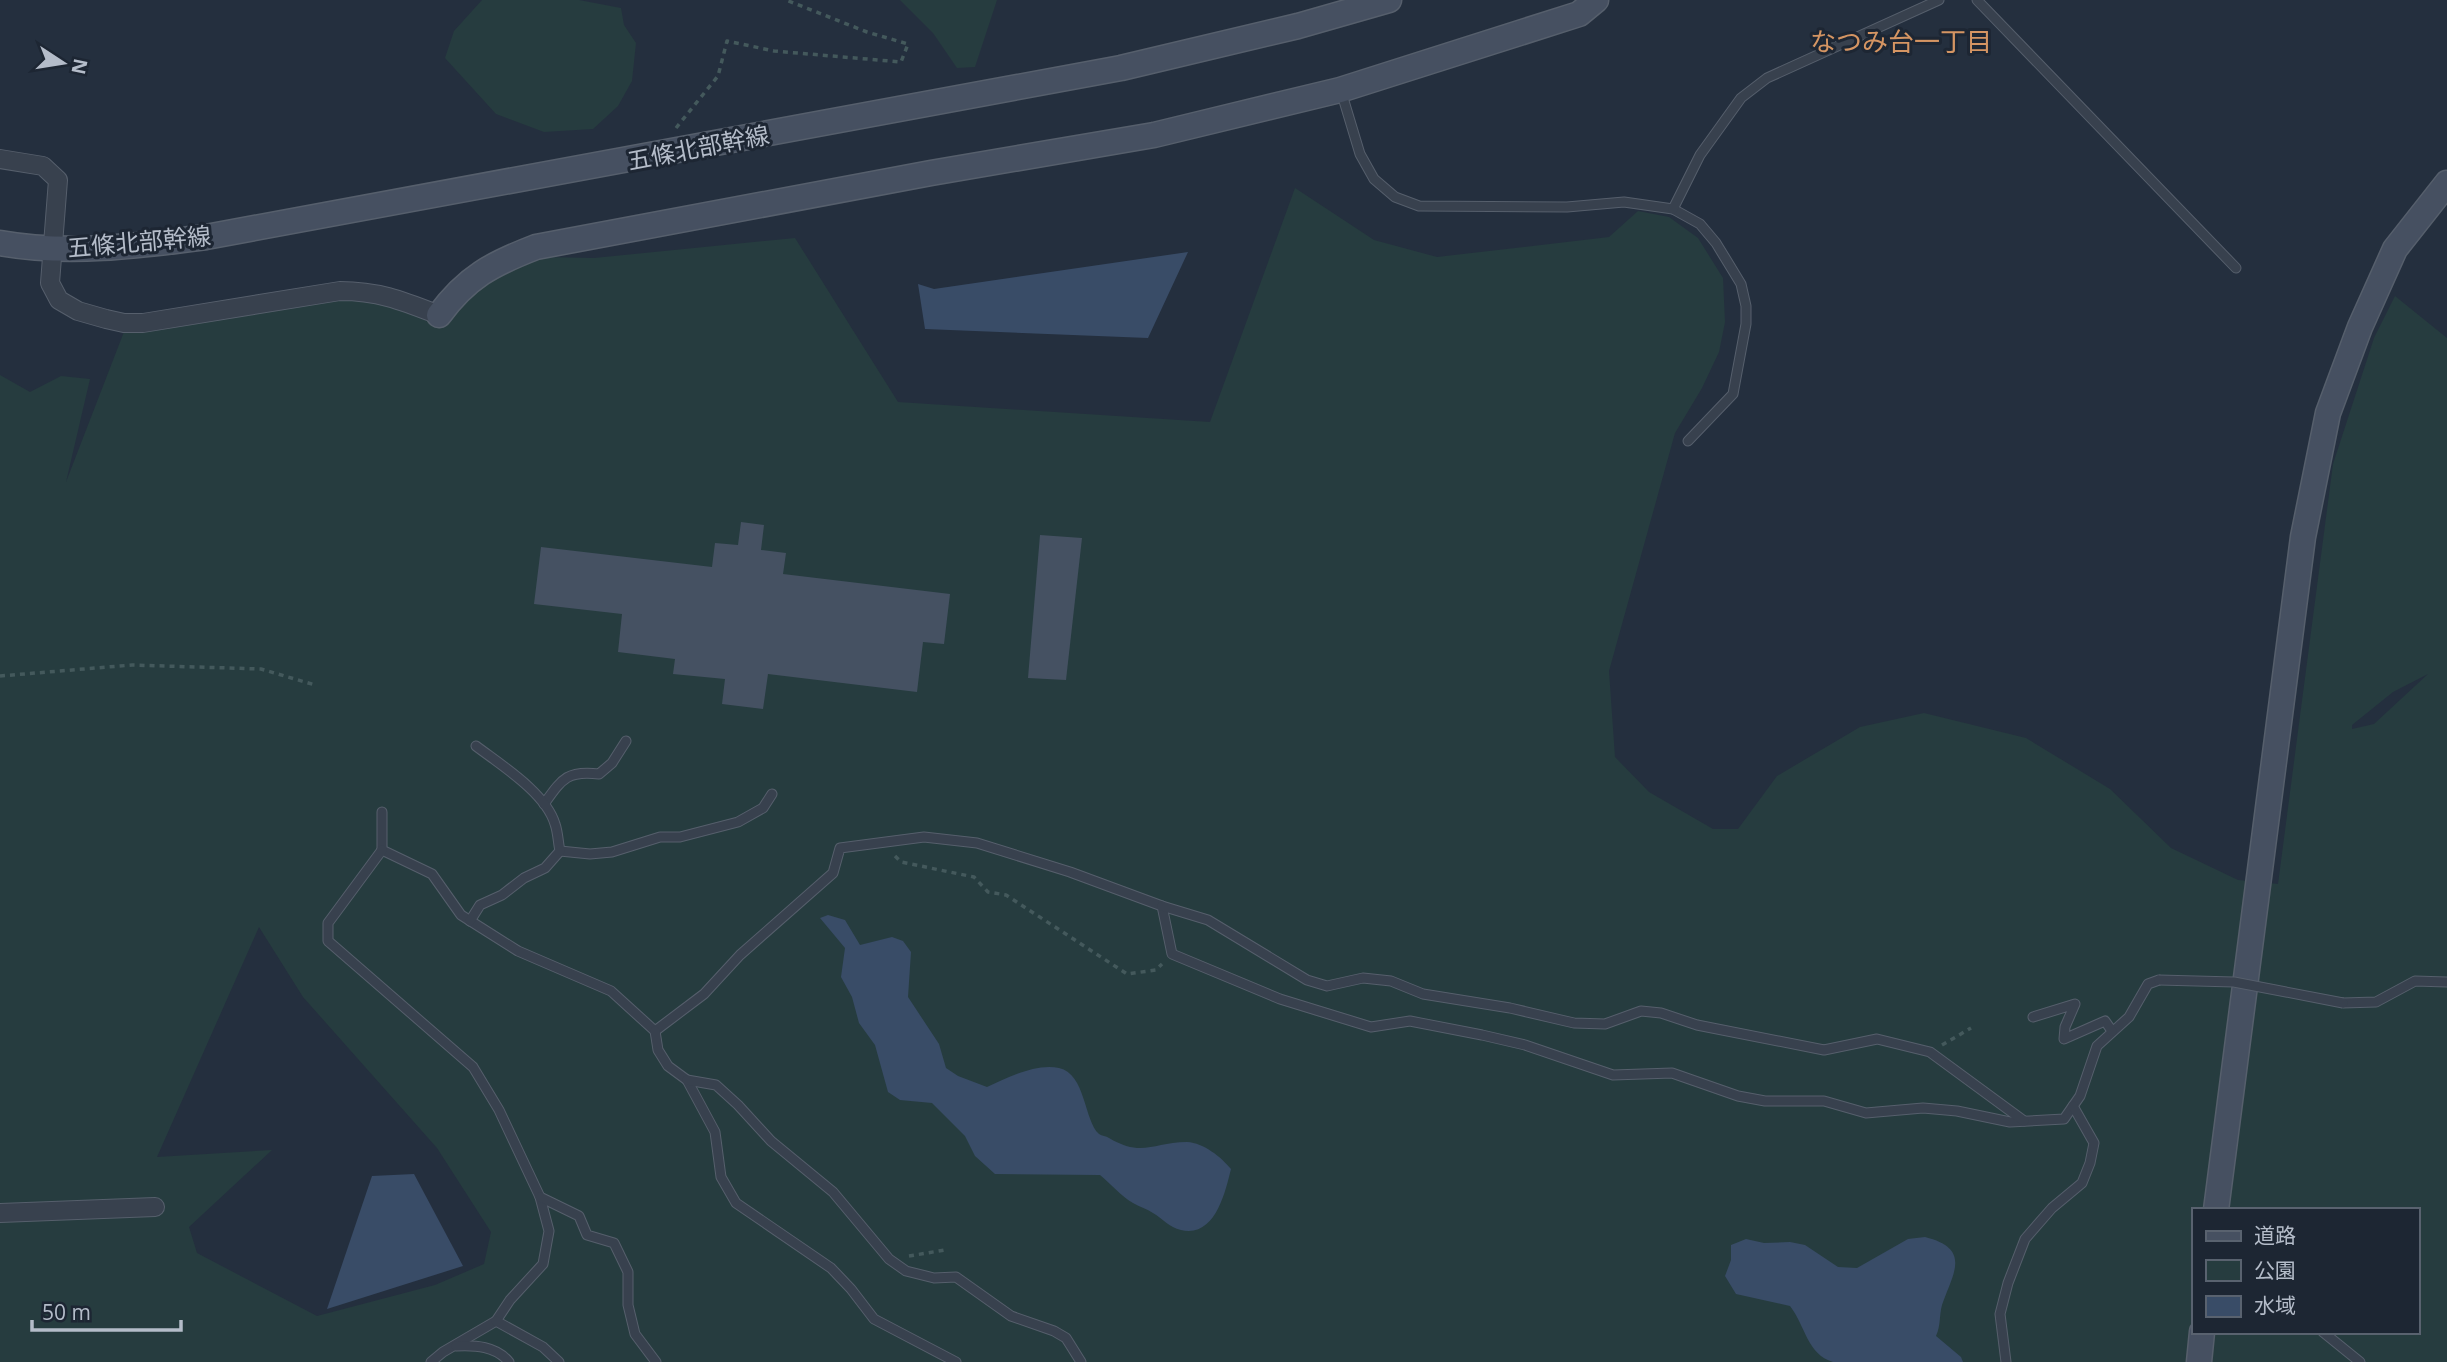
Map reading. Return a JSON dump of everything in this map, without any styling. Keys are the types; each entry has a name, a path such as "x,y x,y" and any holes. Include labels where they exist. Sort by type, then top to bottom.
{"street":[{"name":"五條北部幹線","path":"0,243 53,248 131,246 206,237 1172,57 1389,0"},
{"path":"0,159 43,166 58,180 50,283 59,300 78,311 124,323 143,323 340,291 365,291 389,296 439,315 451,299 496,262 536,247 931,173 1154,135 1340,90 1579,14 1596,0"},
{"path":"2216,1208 2303,537 2328,413 2360,327 2395,249 2447,183"},
{"path":"0,1213 155,1207"},
{"path":"2199,1362 2202,1334"}],"lane":[{"path":"1673,209 1700,155 1741,98 1768,78 1939,0"},
{"path":"1977,0 2236,268"},
{"path":"1340,90 1360,154 1374,178 1395,197 1419,206 1567,207 1624,202 1673,209 1700,224 1716,243 1741,284 1746,306 1746,324 1734,394 1688,441"},
{"path":"544,804 566,776 580,772 599,774 612,763 626,741"},
{"path":"476,746 517,777 544,804 555,822 560,851"},
{"path":"560,851 590,854 612,852 660,836 680,837 738,822 763,808 772,794"},
{"path":"382,812 382,850 328,923 328,941 473,1067 499,1110 540,1197 549,1231 543,1265 510,1300 496,1321 431,1362"},
{"path":"656,1031 704,994 740,955 833,873 840,848 924,837 977,843 1208,920 1307,980 1327,986 1363,978 1391,981 1423,993 1510,1008 1574,1023 1605,1024 1641,1011 1661,1013 1697,1025 1824,1050 1877,1039 1930,1052 2024,1121"},
{"path":"382,850 432,874 461,915 518,951 611,991 656,1031 658,1050 668,1066 687,1080 715,1132 721,1177 736,1203 831,1268 874,1319 956,1362"},
{"path":"470,920 480,905 502,895 524,878 545,868 560,851"},
{"path":"1162,906 1172,954 1280,999 1371,1027 1410,1021 1525,1045 1613,1075 1672,1073 1738,1096 1765,1101 1824,1101 1866,1113 1923,1108 1957,1111 2000,1121 2064,1119 2080,1096 2096,1046 2129,1017 2148,984 2158,980 2234,982 2343,1003 2376,1002 2415,981 2447,982"},
{"path":"2033,1017 2075,1003 2064,1039 2105,1021 2112,1031"},
{"path":"687,1080 716,1085 771,1142 833,1192 889,1259 906,1271 934,1278 956,1277 1011,1317 1054,1331 1066,1338 1081,1362"},
{"path":"2006,1362 2000,1314 2008,1283 2025,1239 2052,1208 2082,1183 2090,1163 2094,1143 2073,1106"},
{"path":"540,1197 579,1216 587,1235 614,1243 628,1272 628,1305 635,1334 656,1362"},
{"path":"496,1321 543,1347 559,1362"},
{"path":"2325,1334 2360,1362"},
{"path":"453,1346 489,1348 509,1362"}],"path":[{"path":"655,155 718,76 727,41 774,51 901,62 908,44 867,32 786,0"},
{"path":"0,676 132,665 171,666 261,669 315,685"},
{"path":"880,843 901,862 974,877 988,892 1006,895 1127,974 1156,970 1172,954"},
{"path":"1930,1052 1970,1028"},
{"path":"889,1259 945,1250"}],"green space":[{"path":"482,0 579,0 621,8 624,25 636,43 632,81 618,106 593,129 544,132 496,114 445,58 454,31"},
{"path":"900,0 997,0 975,67 957,68 933,33"},
{"path":"1295,188 1374,240 1437,257 1609,237 1638,211 1669,217 1698,238 1723,278 1725,322 1719,352 1702,388 1675,433 1609,671 1615,757 1649,792 1713,829 1738,829 1777,776 1860,727 1924,713 2026,738 2110,789 2171,848 2238,880 2278,884 2333,464 2374,338 2395,296 2447,338 2447,1362 0,1362 0,375 30,392 61,376 90,379 66,482 127,324 336,288 424,306 457,309 475,283 542,257 594,258 795,238 898,402 1210,422","holes":["2428,674 2374,724 2352,729 2352,725 2393,692","259,927 303,997 437,1148 491,1232 484,1264 435,1285 317,1316 197,1253 189,1227 272,1150 157,1157"]}],"water":[{"path":"1188,252 1148,338 925,329 918,284 934,289"},
{"path":"828,915 845,920 860,945 892,937 903,941 911,952 908,997 939,1044 946,1068 958,1076 987,1087 1031,1069 1059,1068 1075,1079 1094,1128 1100,1135 1140,1148 1193,1143 1217,1155 1231,1169 1222,1201 1210,1221 1193,1231 1177,1229 1129,1200 1100,1175 995,1174 975,1156 965,1136 932,1103 900,1100 888,1092 875,1045 859,1023 852,997 841,977 845,948 820,918"},
{"path":"414,1174 463,1266 327,1309 372,1176"},
{"path":"1925,1237 1940,1242 1954,1255 1954,1273 1942,1305 1936,1336 1961,1357 1963,1362 1833,1362 1824,1358 1812,1346 1790,1306 1736,1294 1725,1276 1731,1260 1731,1245 1746,1239 1764,1243 1790,1242 1805,1245 1838,1267 1857,1268 1908,1239"}],"building":[{"path":"741,522 764,525 761,550 786,553 783,574 950,594 944,644 923,642 917,692 768,674 763,709 722,704 725,679 673,674 675,659 618,652 622,614 534,604 541,547 712,567 715,543 738,545"},
{"path":"1040,535 1082,538 1066,680 1028,678"}],"district":[{"name":"なつみ台一丁目","path":"1901,41"}]}
